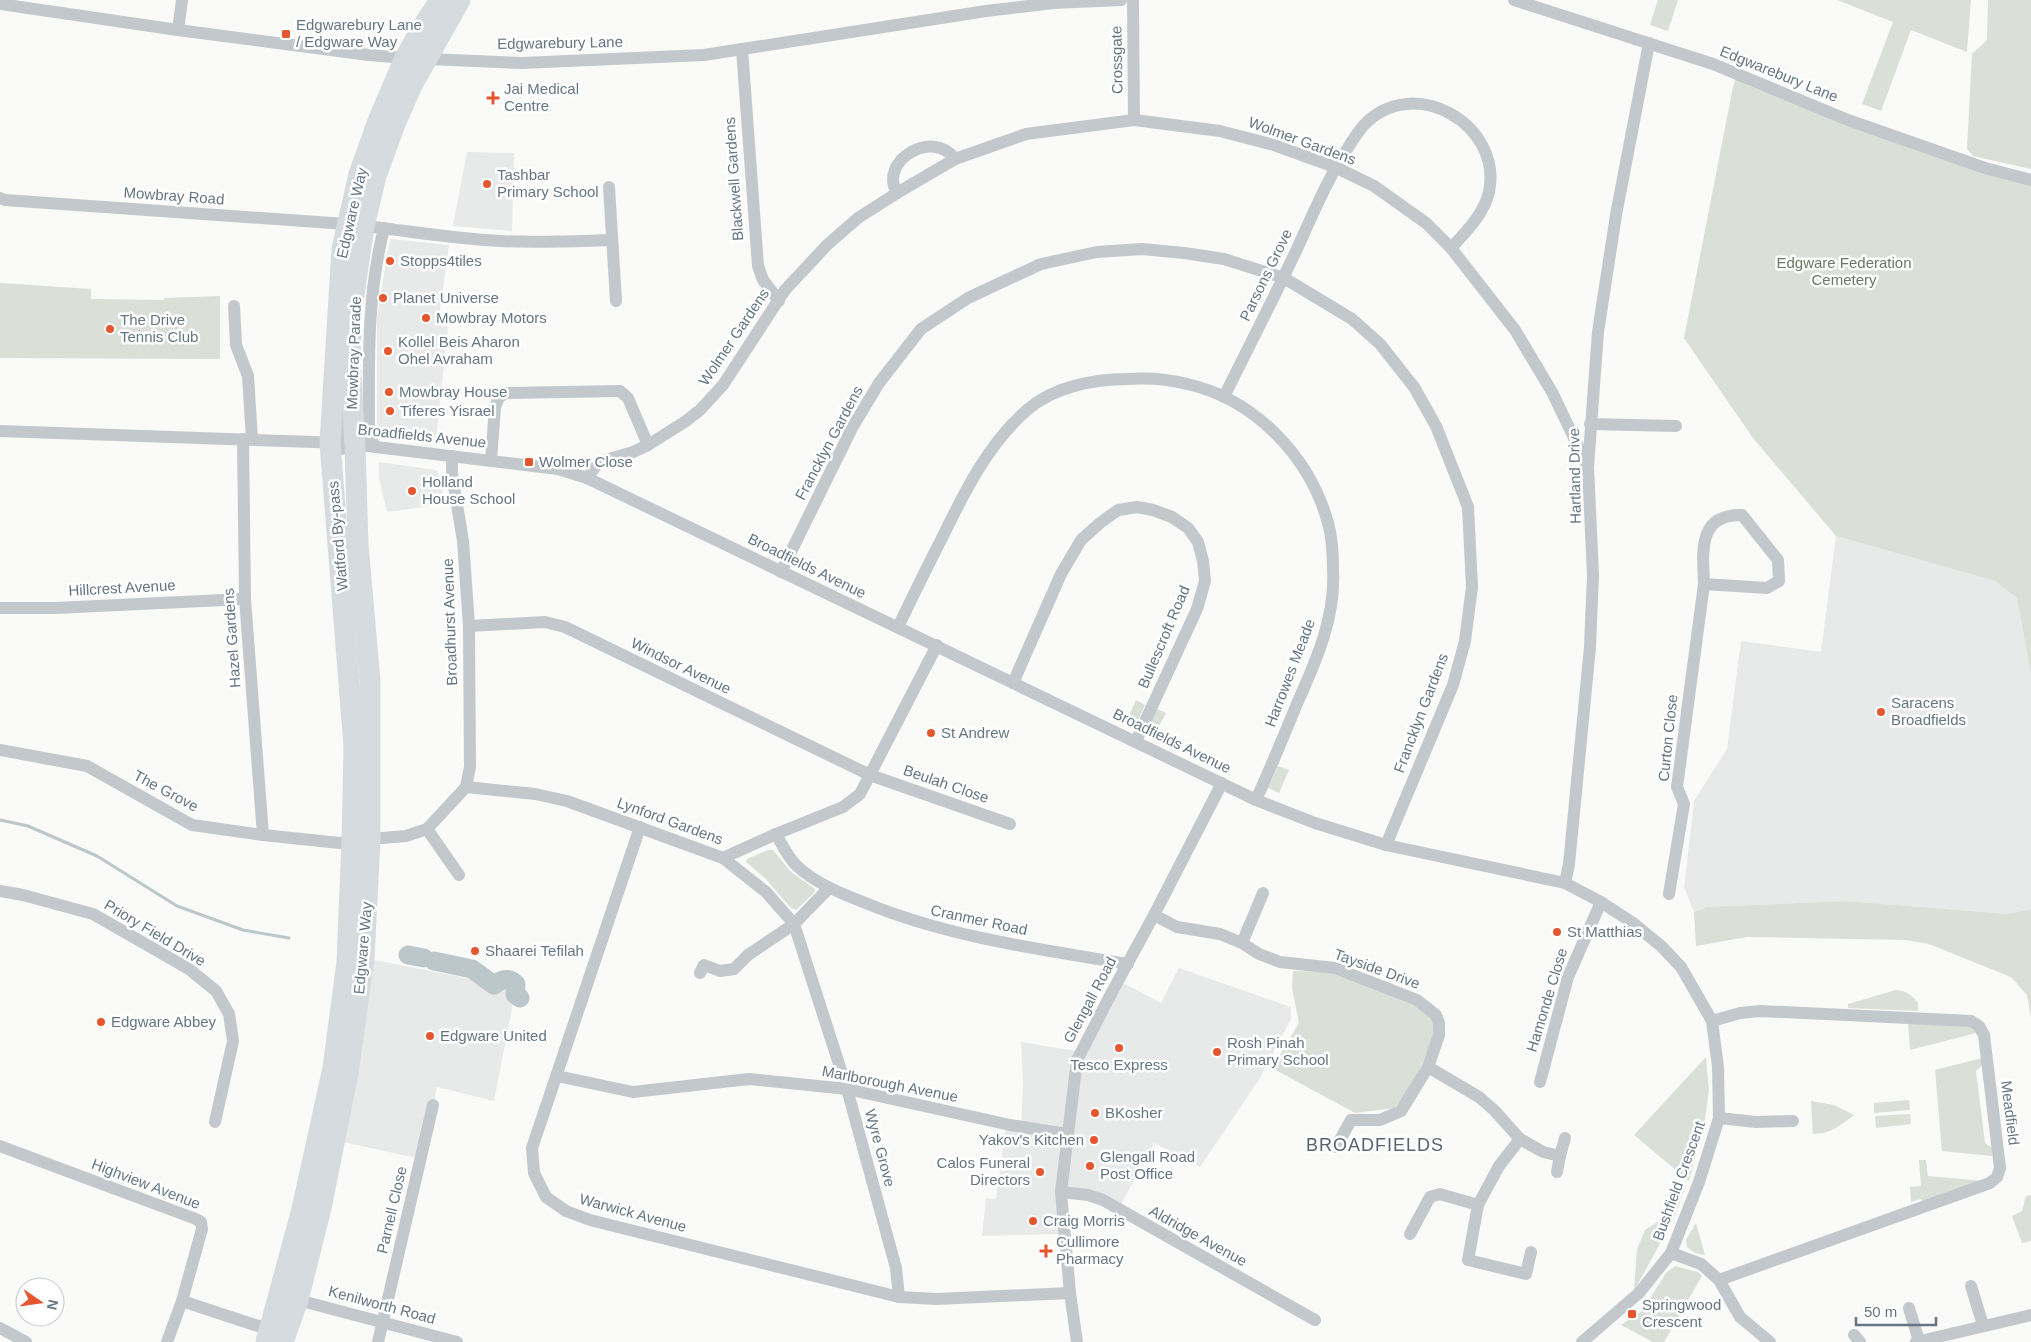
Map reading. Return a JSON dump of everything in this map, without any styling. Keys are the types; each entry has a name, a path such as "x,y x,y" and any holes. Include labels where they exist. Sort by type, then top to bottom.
{"highway":[{"name":"Edgware Way","path":"415,59 421,29 440,0"},
{"name":"Edgware Way","path":"351,445 350,358 352,308 365,226 360,174 378,121 415,59 460,0"},
{"name":"Edgware Way","path":"351,445 342,249 365,226"},
{"name":"Watford By-pass","path":"346,630 336,503 351,445"},
{"name":"Watford By-pass","path":"351,445 358,545"},
{"name":"Edgware Way","path":"274,1336 333,1068 361,840 370,681 358,545"},
{"name":"Edgware Way","path":"274,1336 298,1300 321,1208 348,1073 364,958 361,840 346,630"}],"street":[{"path":"178,30 182,0"},
{"name":"Edgwarebury Lane","path":"0,4 43,5 178,30 415,59 522,63 704,55 1052,2 1121,0"},
{"name":"Crossgate","path":"1133,0 1134,120"},
{"name":"Edgwarebury Lane","path":"1514,0 1713,64 1848,120 1985,168 2031,180"},
{"name":"Hartland Drive","path":"1564,883 1570,855 1590,647 1593,575 1588,467 1598,332 1614,225 1649,42"},
{"name":"Blackwell Gardens","path":"742,49 758,266 763,280 779,301"},
{"name":"Parsons Grove","path":"1224,397 1284,278 1335,167 1363,125 1377,113 1397,105 1420,103 1441,107 1461,121 1479,138 1489,160 1489,192 1476,221 1451,248"},
{"name":"Wolmer Gardens","path":"586,478 599,462 633,452 648,445 686,422 712,398 723,385 785,290 827,246 858,218 955,159 1026,134 1134,120 1220,131 1274,145 1335,167 1374,186 1426,223 1451,248 1515,330 1552,392 1588,467"},
{"path":"897,193 894,188 894,174 897,166 909,153 924,147 935,146 946,150 955,159"},
{"path":"609,187 616,301"},
{"name":"Mowbray Road","path":"0,198 5,200 365,226 501,241 612,240"},
{"name":"Mowbray Parade","path":"351,445 369,438 368,335 371,302 365,226"},
{"name":"Francklyn Gardens","path":"781,572 852,428 879,382 921,330 968,298 1041,264 1097,252 1142,250 1192,254 1224,259 1284,278 1352,319 1386,351 1414,387 1436,426 1468,507 1472,586 1465,641 1453,685 1386,845"},
{"name":"Hazel Gardens","path":"234,306 236,345 248,376 245,599 263,835"},
{"name":"Harrowes Meade","path":"898,627 964,494 998,440 1029,408 1066,388 1109,379 1144,378 1187,384 1224,397 1265,423 1292,450 1315,486 1329,525 1334,571 1331,611 1318,656 1256,800"},
{"path":"491,460 495,407 499,397 506,393 620,391 628,398 648,445"},
{"path":"1590,424 1676,426"},
{"name":"Broadfields Avenue","path":"0,431 247,439 351,445 558,469 586,478 937,645 1256,800 1315,823 1386,845 1564,883"},
{"name":"Broadhurst Avenue","path":"452,456 452,474 463,541 470,626 470,767 466,788"},
{"name":"Bullescroft Road","path":"1014,683 1061,574 1081,540 1118,510 1137,507 1153,510 1172,517 1188,528 1198,542 1204,560 1205,581 1197,609 1136,741"},
{"name":"Curton Close","path":"1669,894 1684,804 1677,787 1704,584 1703,544 1706,533 1718,520 1731,515 1742,515 1778,560 1779,581 1767,588 1704,584"},
{"name":"Hillcrest Avenue","path":"0,608 55,608 245,599"},
{"name":"Windsor Avenue","path":"470,626 546,622 565,627 870,775"},
{"name":"Lynford Gardens","path":"466,788 535,794 567,801 723,858 776,834 844,807 860,794 937,645"},
{"name":"The Grove","path":"0,750 87,766 192,825 340,843 361,840"},
{"name":"Beulah Close","path":"870,775 1010,824"},
{"name":"Glengall Road","path":"1077,1342 1070,1293 1061,1192 1077,1060 1222,783"},
{"path":"361,840 406,836 427,829 466,788"},
{"name":"Warwick Avenue","path":"640,827 532,1148 534,1173 546,1197 566,1212 600,1222 899,1297 936,1299 1070,1293"},
{"path":"427,829 459,874"},
{"name":"Cranmer Road","path":"776,834 796,865 829,888 920,924 979,938 1128,964"},
{"path":"723,858 766,892 794,924"},
{"name":"Bushfield Crescent","path":"1564,883 1601,902 1633,924 1661,946 1681,967 1712,1021 1718,1067 1719,1118 1699,1182 1671,1253 1639,1294 1582,1342"},
{"path":"700,973 704,965 720,971 734,969 748,955 794,924 829,888"},
{"name":"Priory Field Drive","path":"0,891 23,895 93,914 189,969 216,991 229,1014 233,1042 215,1122"},
{"path":"1242,943 1263,893"},
{"name":"Hamonde Close","path":"1540,1082 1568,977 1601,902"},
{"name":"Tayside Drive","path":"1154,915 1177,927 1220,934 1242,943 1259,954 1280,962 1335,968 1417,1000 1436,1015 1439,1023 1439,1035 1428,1067 1400,1111 1380,1120 1351,1120 1336,1147"},
{"name":"Wyre Grove","path":"794,924 846,1089 896,1268 899,1297"},
{"name":"Meadfield","path":"1712,1021 1740,1013 1760,1011 1971,1021 1979,1026 1984,1035 2000,1168 1997,1177 1990,1183 1719,1280"},
{"path":"1428,1067 1479,1097 1494,1110 1520,1139 1543,1152 1560,1156"},
{"name":"Marlborough Avenue","path":"557,1076 633,1092 749,1079 846,1089 1010,1125 1067,1134"},
{"name":"Parnell Close","path":"378,1342 433,1105"},
{"path":"1719,1118 1756,1122 1793,1121"},
{"path":"1557,1172 1565,1138"},
{"path":"1520,1139 1499,1166 1478,1205 1468,1260 1526,1274 1531,1252"},
{"name":"Highview Avenue","path":"0,1146 201,1222 202,1229 182,1301"},
{"name":"Aldridge Avenue","path":"1061,1192 1088,1195 1102,1200 1315,1320"},
{"path":"1410,1234 1430,1197 1440,1194 1478,1205"},
{"path":"1671,1253 1701,1264 1719,1280 1740,1317 1770,1342"},
{"path":"1971,1286 1983,1325"},
{"name":"Kenilworth Road","path":"298,1300 457,1342"},
{"path":"167,1342 182,1301 258,1326 274,1336"},
{"path":"1909,1308 1918,1341 2031,1315"},
{"path":"0,1328 26,1342"}],"shaded area":[{"name":"Tashbar Primary School","path":"467,152 514,153 512,231 453,226"},
{"path":"391,239 449,245 438,323 448,327 436,439 379,432 377,422 377,317"},
{"name":"Holland House School","path":"379,462 436,470 439,475 445,504 387,512 379,478"},
{"name":"Saracens Broadfields","path":"1836,536 1995,581 2017,598 2031,675 2031,909 2008,914 1845,901 1707,907 1694,912 1684,887 1694,801 1727,749 1741,641 1821,652"},
{"path":"364,958 516,988 494,1101 437,1087 421,1159 334,1140"},
{"path":"1179,968 1291,1007 1291,1019 1260,1078 1200,1167 1154,1143 1117,1212 1100,1202 1061,1192 1062,1234 982,1236 986,1198 996,1199 1006,1124 1021,1127 1023,1083 1021,1042 1076,1051 1114,978 1161,1003"}],"green space":[{"path":"1658,0 1678,0 1668,31 1650,25"},
{"path":"1837,0 1971,0 1967,52 1911,30 1881,111 1862,104 1893,22"},
{"path":"1988,0 2031,0 2031,169 1973,156 1967,149 1972,54 1987,40"},
{"name":"Edgware Federation Cemetery","path":"1737,75 2031,182 2031,675 2017,598 1995,581 1836,536 1753,438 1684,338 1733,87"},
{"name":"The Drive Tennis Club","path":"0,283 91,289 91,299 164,300 164,298 220,296 220,359 0,358"},
{"path":"1136,700 1145,705 1137,722 1128,718"},
{"path":"1157,709 1166,713 1157,730 1148,726"},
{"path":"1278,766 1289,770 1279,793 1268,788"},
{"path":"768,850 773,850 791,872 815,889 814,893 796,910 791,908 765,878 746,862 747,859"},
{"path":"1845,901 2008,914 2031,909 2031,1018 2027,995 2011,977 1929,944 1906,940 1747,937 1696,946 1694,912 1707,907"},
{"path":"1293,971 1332,972 1428,1011 1435,1026 1432,1044 1405,1097 1394,1108 1355,1113 1272,1068 1299,1023 1292,988"},
{"path":"1896,990 1906,992 1914,998 1918,1003 1918,1011 1848,1008 1848,1004"},
{"path":"1908,1023 1967,1026 1974,1029 1976,1033 1910,1050"},
{"path":"1706,1057 1709,1091 1705,1119 1689,1181 1634,1135"},
{"path":"1982,1058 1983,1064 1976,1071 1985,1143 1992,1148 1992,1156 1942,1151 1935,1070"},
{"path":"1909,1100 1910,1110 1874,1113 1874,1103"},
{"path":"1811,1101 1834,1105 1854,1115 1830,1131 1813,1134"},
{"path":"1910,1114 1911,1124 1876,1128 1875,1116"},
{"path":"1919,1160 1926,1160 1928,1176 1983,1181 1922,1202 1921,1199 1911,1202 1910,1187 1921,1186"},
{"path":"1686,1185 1674,1218 1634,1291 1637,1249 1645,1230 1672,1213 1665,1207"},
{"path":"2031,1195 2031,1241 2022,1243 2012,1216 2022,1211 2026,1196"},
{"path":"1696,1223 1705,1255 1695,1253 1687,1247 1686,1240"},
{"path":"1675,1266 1698,1272 1702,1276 1664,1342 1653,1342 1621,1325 1643,1310 1666,1273"}],"waterway":[{"path":"0,820 28,826 97,856 177,906 243,930 289,938"},
{"path":"408,955 424,958"},
{"path":"434,961 472,969 494,985 502,980 510,980 516,984 515,994 520,998"}],"place":[{"name":"Edgwarebury Lane / Edgware Way","path":"286,34"},
{"name":"Jai Medical Centre","path":"493,98"},
{"name":"Tashbar Primary School","path":"487,184"},
{"name":"Stopps4tiles","path":"390,261"},
{"name":"Planet Universe","path":"383,298"},
{"name":"Mowbray Motors","path":"426,318"},
{"name":"The Drive Tennis Club","path":"110,329"},
{"name":"Kollel Beis Aharon Ohel Avraham","path":"388,351"},
{"name":"Mowbray House","path":"389,392"},
{"name":"Tiferes Yisrael","path":"390,411"},
{"name":"Wolmer Close","path":"529,462"},
{"name":"Holland House School","path":"412,491"},
{"name":"Saracens Broadfields","path":"1881,712"},
{"name":"St Andrew","path":"931,733"},
{"name":"St Matthias","path":"1557,932"},
{"name":"Shaarei Tefilah","path":"475,951"},
{"name":"Edgware Abbey","path":"101,1022"},
{"name":"Edgware United","path":"430,1036"},
{"name":"Tesco Express","path":"1119,1048"},
{"name":"Rosh Pinah Primary School","path":"1217,1052"},
{"name":"BKosher","path":"1095,1113"},
{"name":"Yakov's Kitchen","path":"1094,1140"},
{"name":"Glengall Road Post Office","path":"1090,1166"},
{"name":"Calos Funeral Directors","path":"1040,1172"},
{"name":"Craig Morris","path":"1033,1221"},
{"name":"Cullimore Pharmacy","path":"1046,1251"},
{"name":"Springwood Crescent","path":"1632,1314"}],"district":[{"name":"BROADFIELDS","path":"1375,1145"}]}
